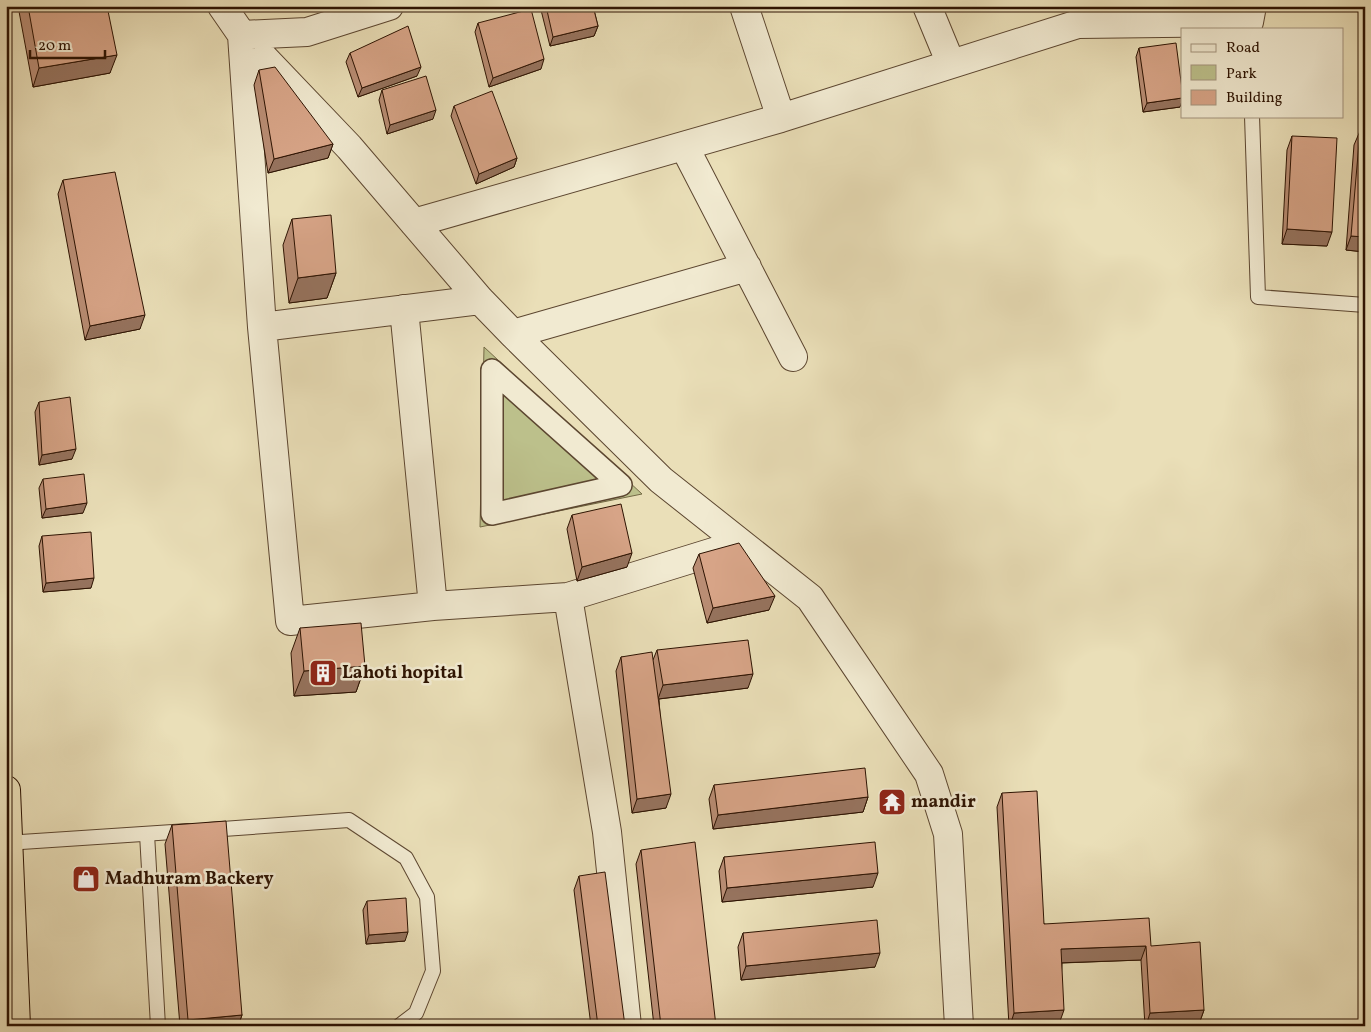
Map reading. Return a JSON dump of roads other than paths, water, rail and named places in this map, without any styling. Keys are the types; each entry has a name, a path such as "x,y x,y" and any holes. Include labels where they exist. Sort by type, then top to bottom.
{"highway":[{"path":"6,790 16,1026"}],"street":[{"path":"222,6 242,35 349,146 480,300 513,334 661,480 810,598 929,774 948,834 959,1026"},
{"path":"242,35 307,32 389,6"},
{"path":"744,6 781,118"},
{"path":"927,6 950,64"},
{"path":"414,223 781,118 1078,24 1250,19"},
{"path":"242,35 262,327 290,622 433,606 568,597 742,543"},
{"path":"684,146 793,357"},
{"path":"513,334 747,267"},
{"path":"262,327 480,300"},
{"path":"404,309 433,606"},
{"path":"492,370 571,440 621,485 492,514 492,370"},
{"path":"568,597 607,832 628,1026"}],"lane":[{"path":"1252,118 1258,297 1365,305"},
{"path":"7,843 349,820 406,858 427,897 433,971 416,1013 399,1026"},
{"path":"148,834 158,1026"}],"place":[{"name":"Lahoti hopital","path":"323,673"},
{"name":"mandir","path":"892,802"},
{"name":"Madhuram Backery","path":"86,879"}]}
